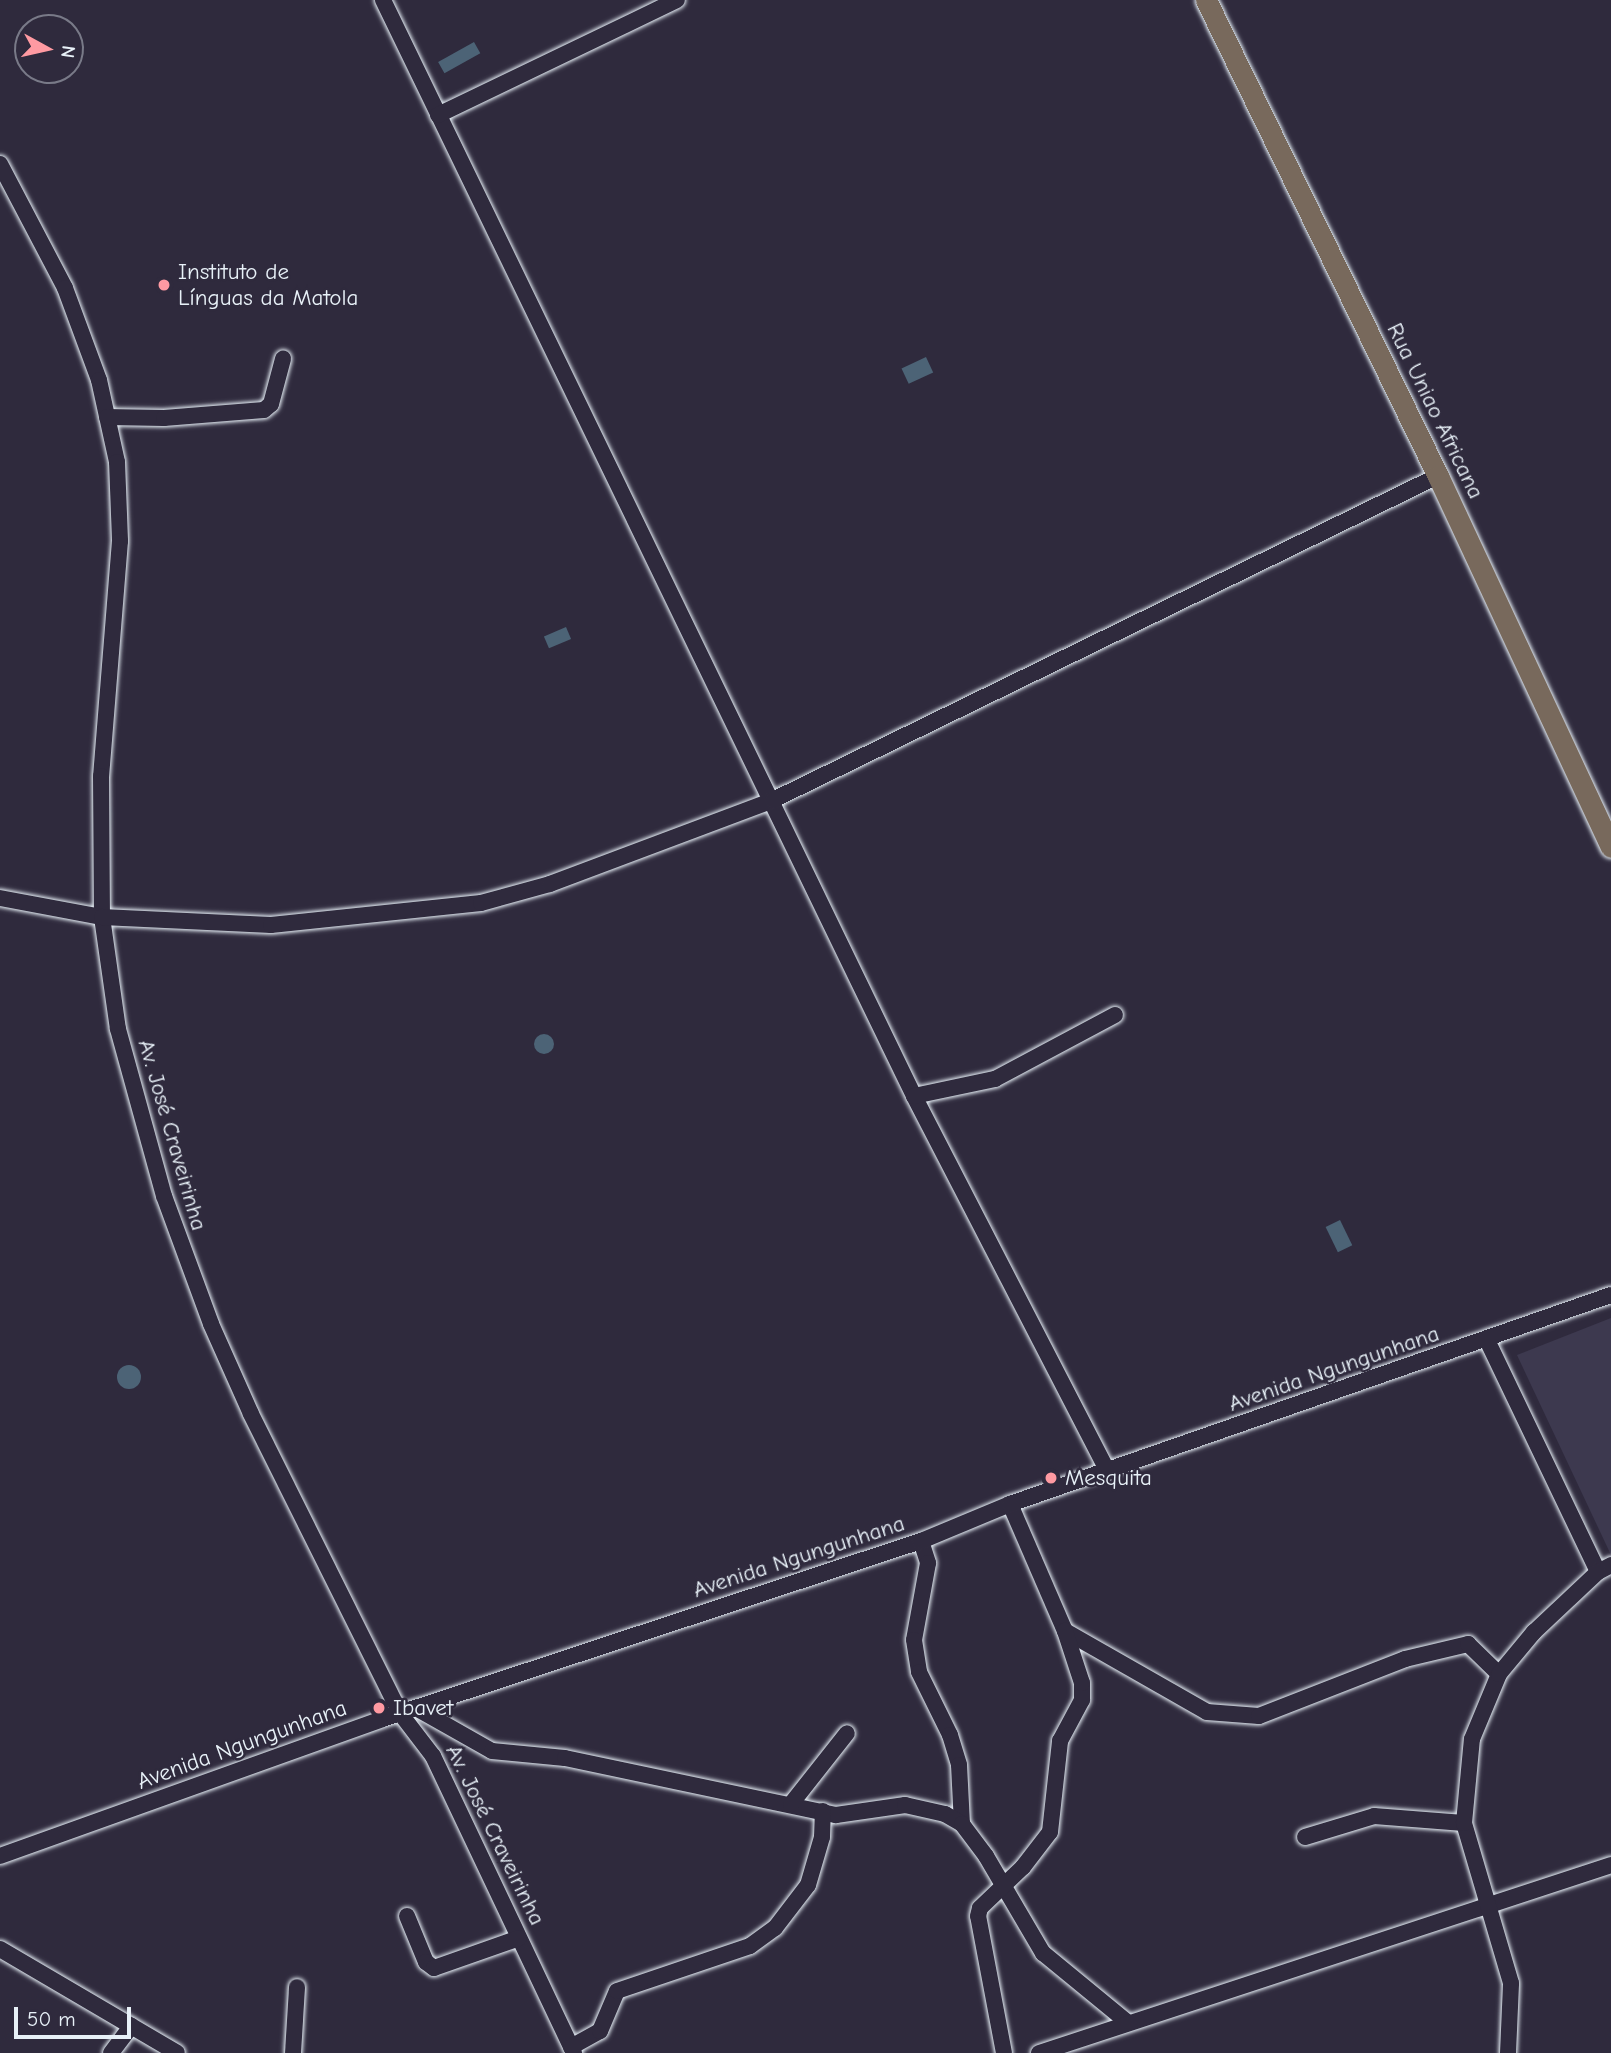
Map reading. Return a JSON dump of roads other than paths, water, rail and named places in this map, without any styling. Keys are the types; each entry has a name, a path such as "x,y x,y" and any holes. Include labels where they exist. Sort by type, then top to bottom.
{"main road":[{"name":"Rua Uniao Africana","path":"1206,0 1438,476 1611,847"}],"street":[{"path":"383,0 915,1096 1108,1472"},
{"path":"438,115 677,0"},
{"name":"Av. José Craveirinha","path":"0,164 65,288 99,380 117,462 120,541 101,776 102,917 118,1029 182,1250 251,1413 433,1756 573,2050"},
{"path":"107,417 164,418 264,410 271,404 283,359"},
{"path":"0,898 102,917 271,925 481,903 550,884 773,800 1438,476"},
{"path":"915,1096 995,1079 1115,1016"},
{"name":"Avenida Ngungunhana","path":"0,1856 408,1711 921,1541 1010,1504 1611,1295"},
{"path":"1487,1340 1604,1569 1534,1632 1499,1674 1472,1739 1464,1823 1487,1909 1511,1983 1508,2053"},
{"path":"1004,2053 977,1928 980,1909 1041,1848 1053,1821 1060,1741 1082,1700 1082,1683 1065,1631 1010,1504"},
{"path":"921,1541 928,1563 917,1611 916,1651 919,1672 950,1735 959,1765 962,1824 1043,1954 1127,2022"},
{"path":"1065,1631 1207,1712 1246,1718 1274,1712 1405,1659 1455,1647 1474,1646 1499,1674"},
{"path":"408,1711 492,1751 565,1758 850,1815 923,1806 962,1824"},
{"path":"791,1804 847,1733"},
{"path":"573,2050 600,2031 617,1991 750,1946 775,1928 808,1885 822,1837 823,1811"},
{"path":"1304,1837 1374,1816 1464,1823"},
{"path":"1039,2053 1127,2022 1487,1909 1611,1865"},
{"path":"407,1916 426,1962 434,1968 519,1938"},
{"path":"0,1949 58,1979 177,2053"},
{"path":"293,2053 296,1987"},
{"path":"111,2053 131,2026"}],"water":[{"path":"474,42 480,53 444,73 438,62"},
{"path":"926,357 933,372 909,384 902,368"},
{"path":"566,627 571,639 549,648 544,636"},
{"path":"540,1034 548,1034 554,1044 548,1054 540,1054 534,1048 534,1040"},
{"path":"1340,1220 1352,1245 1338,1252 1326,1227"},
{"path":"129,1365 140,1372 141,1377 134,1388 129,1389 118,1382 117,1377 124,1366"}],"place":[{"name":"Instituto de Línguas da Matola","path":"164,285"},
{"name":"Mesquita","path":"1051,1478"},
{"name":"Ibavet","path":"379,1708"}]}
